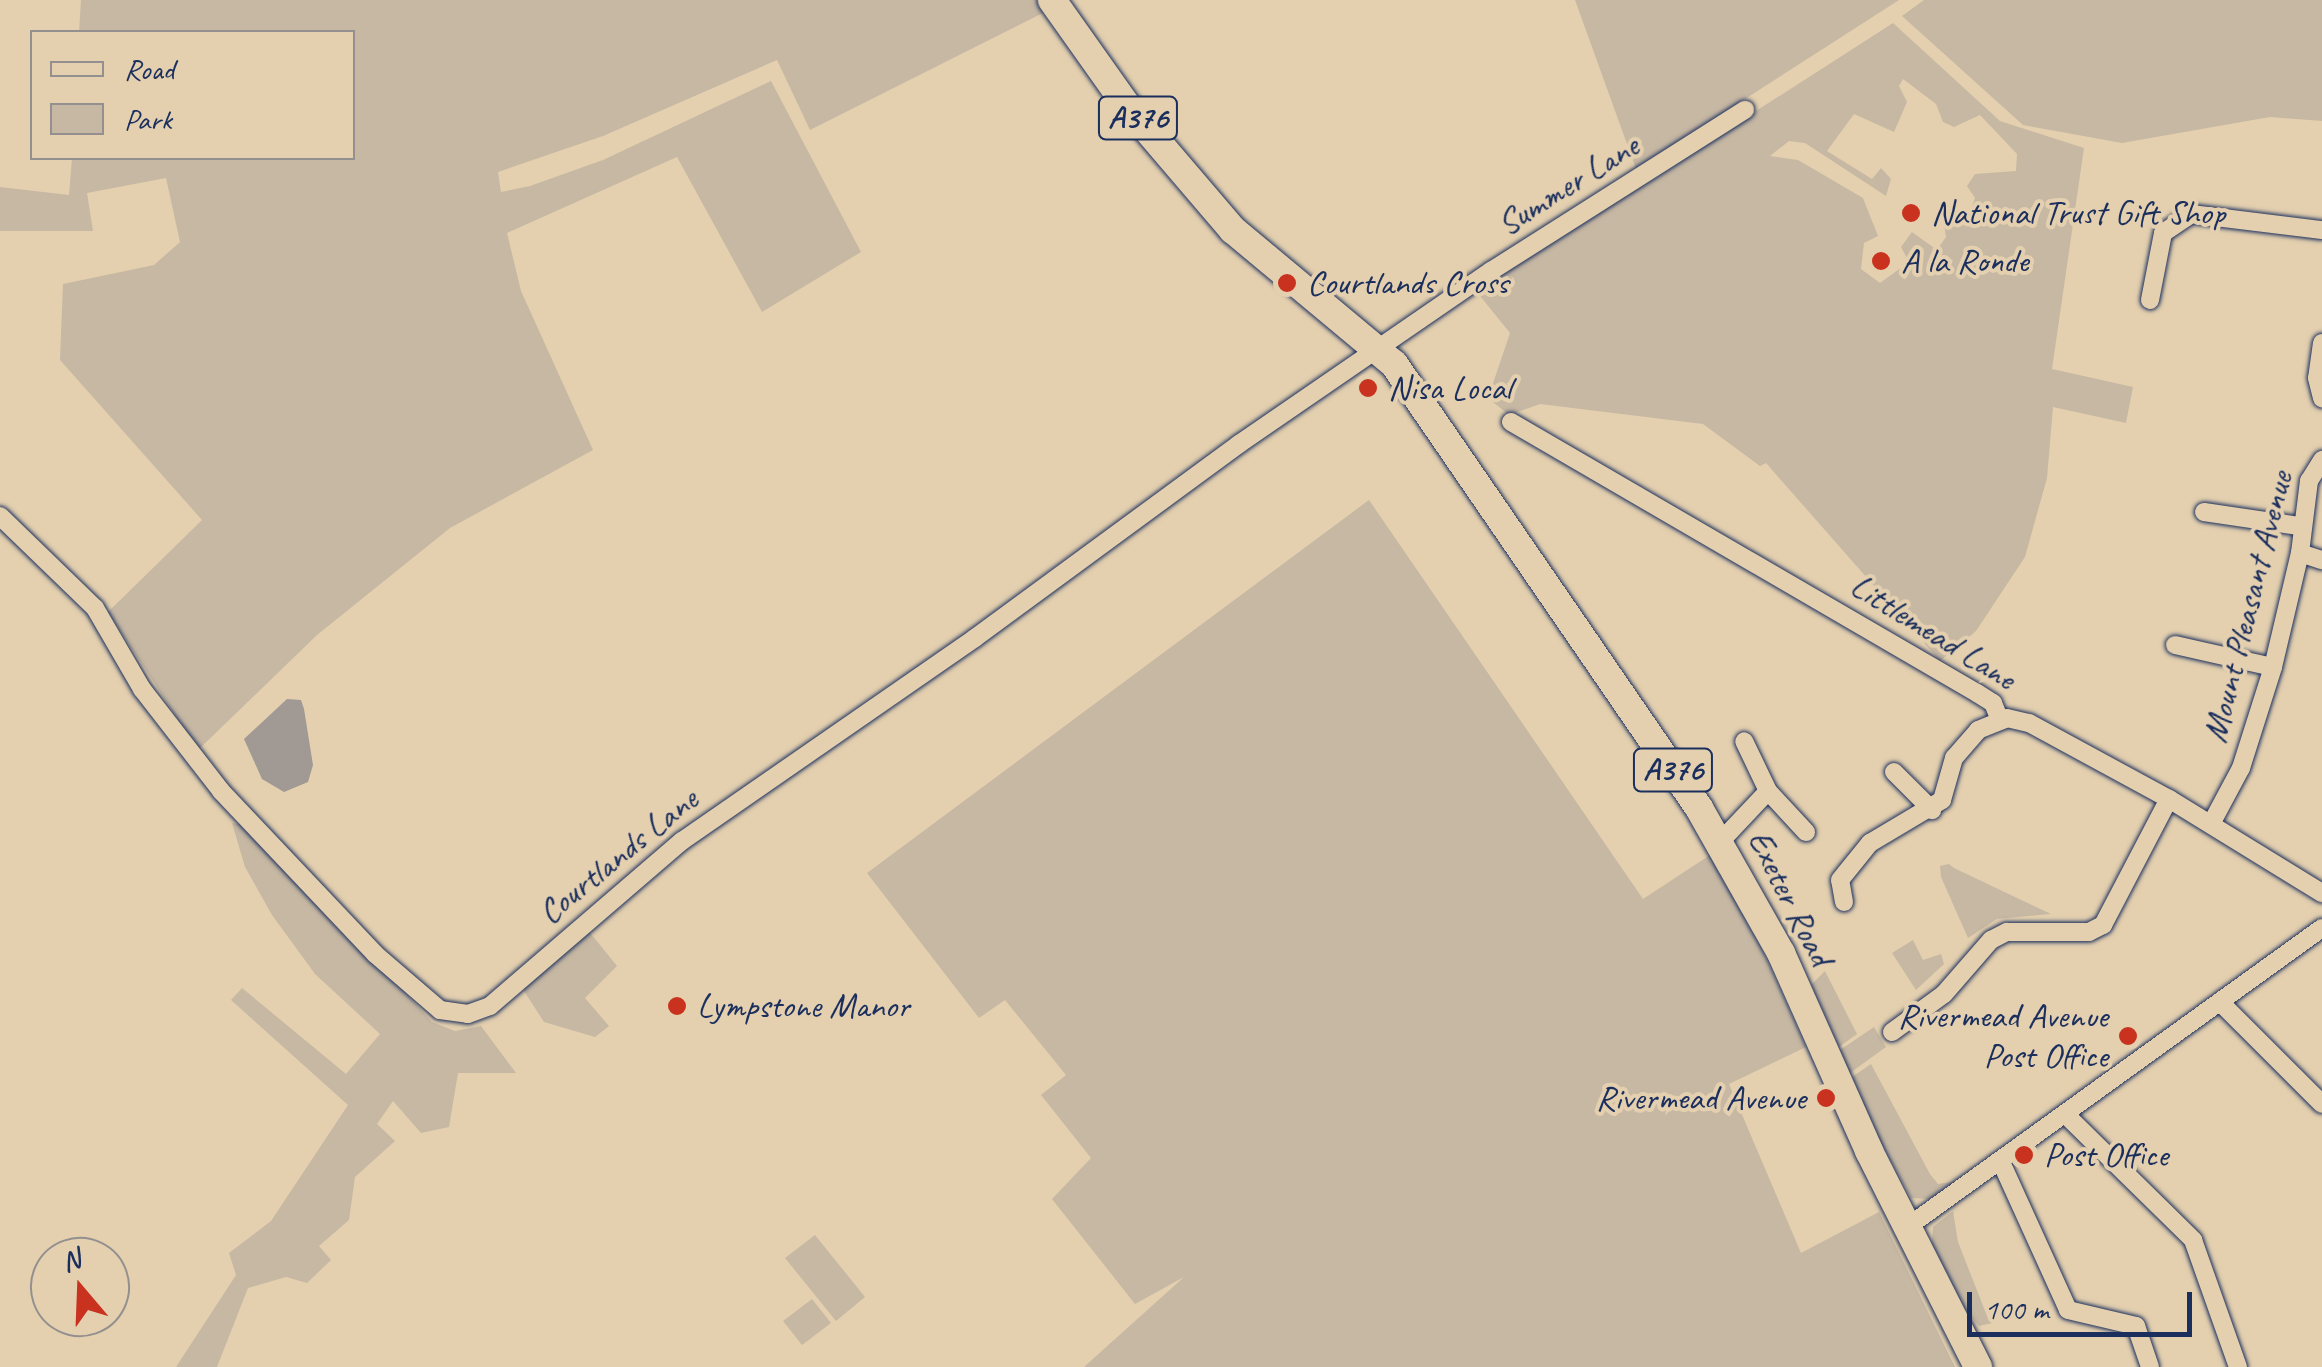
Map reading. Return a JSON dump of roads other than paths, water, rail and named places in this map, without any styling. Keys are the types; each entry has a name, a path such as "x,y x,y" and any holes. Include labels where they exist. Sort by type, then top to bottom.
{"highway":[{"name":"A376","path":"1052,0 1128,106 1233,230 1377,348"},
{"name":"Exeter Road","path":"1377,348 1406,381 1720,842 1781,953 1906,1228 1978,1367"}],"street":[{"name":"Summer Lane","path":"1377,348 1745,110"},
{"path":"2150,300 2163,233 2190,214 2322,230"},
{"path":"2322,343 2322,398"},
{"name":"Courtlands Lane","path":"0,516 95,608 142,689 219,799 375,954 440,1010 468,1014 490,1006 682,841 1377,348"},
{"name":"Littlemead Lane","path":"1512,422 1977,693 1993,703 1998,718 2029,723 2169,799 2322,893"},
{"name":"Mount Pleasant Avenue","path":"2212,824 2241,768 2273,667 2300,553 2299,526 2309,480 2322,460"},
{"path":"2204,512 2299,526"},
{"path":"2300,553 2322,560"},
{"path":"2175,644 2273,667"},
{"path":"1844,902 1840,880 1870,843 1888,826 1932,810 1942,800 1954,758 1998,718"},
{"path":"1744,741 1768,791 1806,832"},
{"path":"1894,772 1932,810"},
{"path":"1720,842 1768,791"},
{"path":"1892,1032 1944,994 1991,940 2007,932 2089,932 2102,924 2169,799"},
{"path":"1906,1228 2322,928"},
{"path":"2220,1002 2322,1104"},
{"path":"2065,1114 2193,1240 2238,1367"},
{"path":"2001,1162 2068,1310 2136,1326 2150,1367"}],"place":[{"name":"National Trust Gift Shop","path":"1911,213"},
{"name":"A la Ronde","path":"1881,261"},
{"name":"Courtlands Cross","path":"1287,283"},
{"name":"Nisa Local","path":"1368,388"},
{"name":"Lympstone Manor","path":"677,1006"},
{"name":"Rivermead Avenue Post Office","path":"2128,1036"},
{"name":"Rivermead Avenue","path":"1826,1098"},
{"name":"Post Office","path":"2024,1155"}]}
